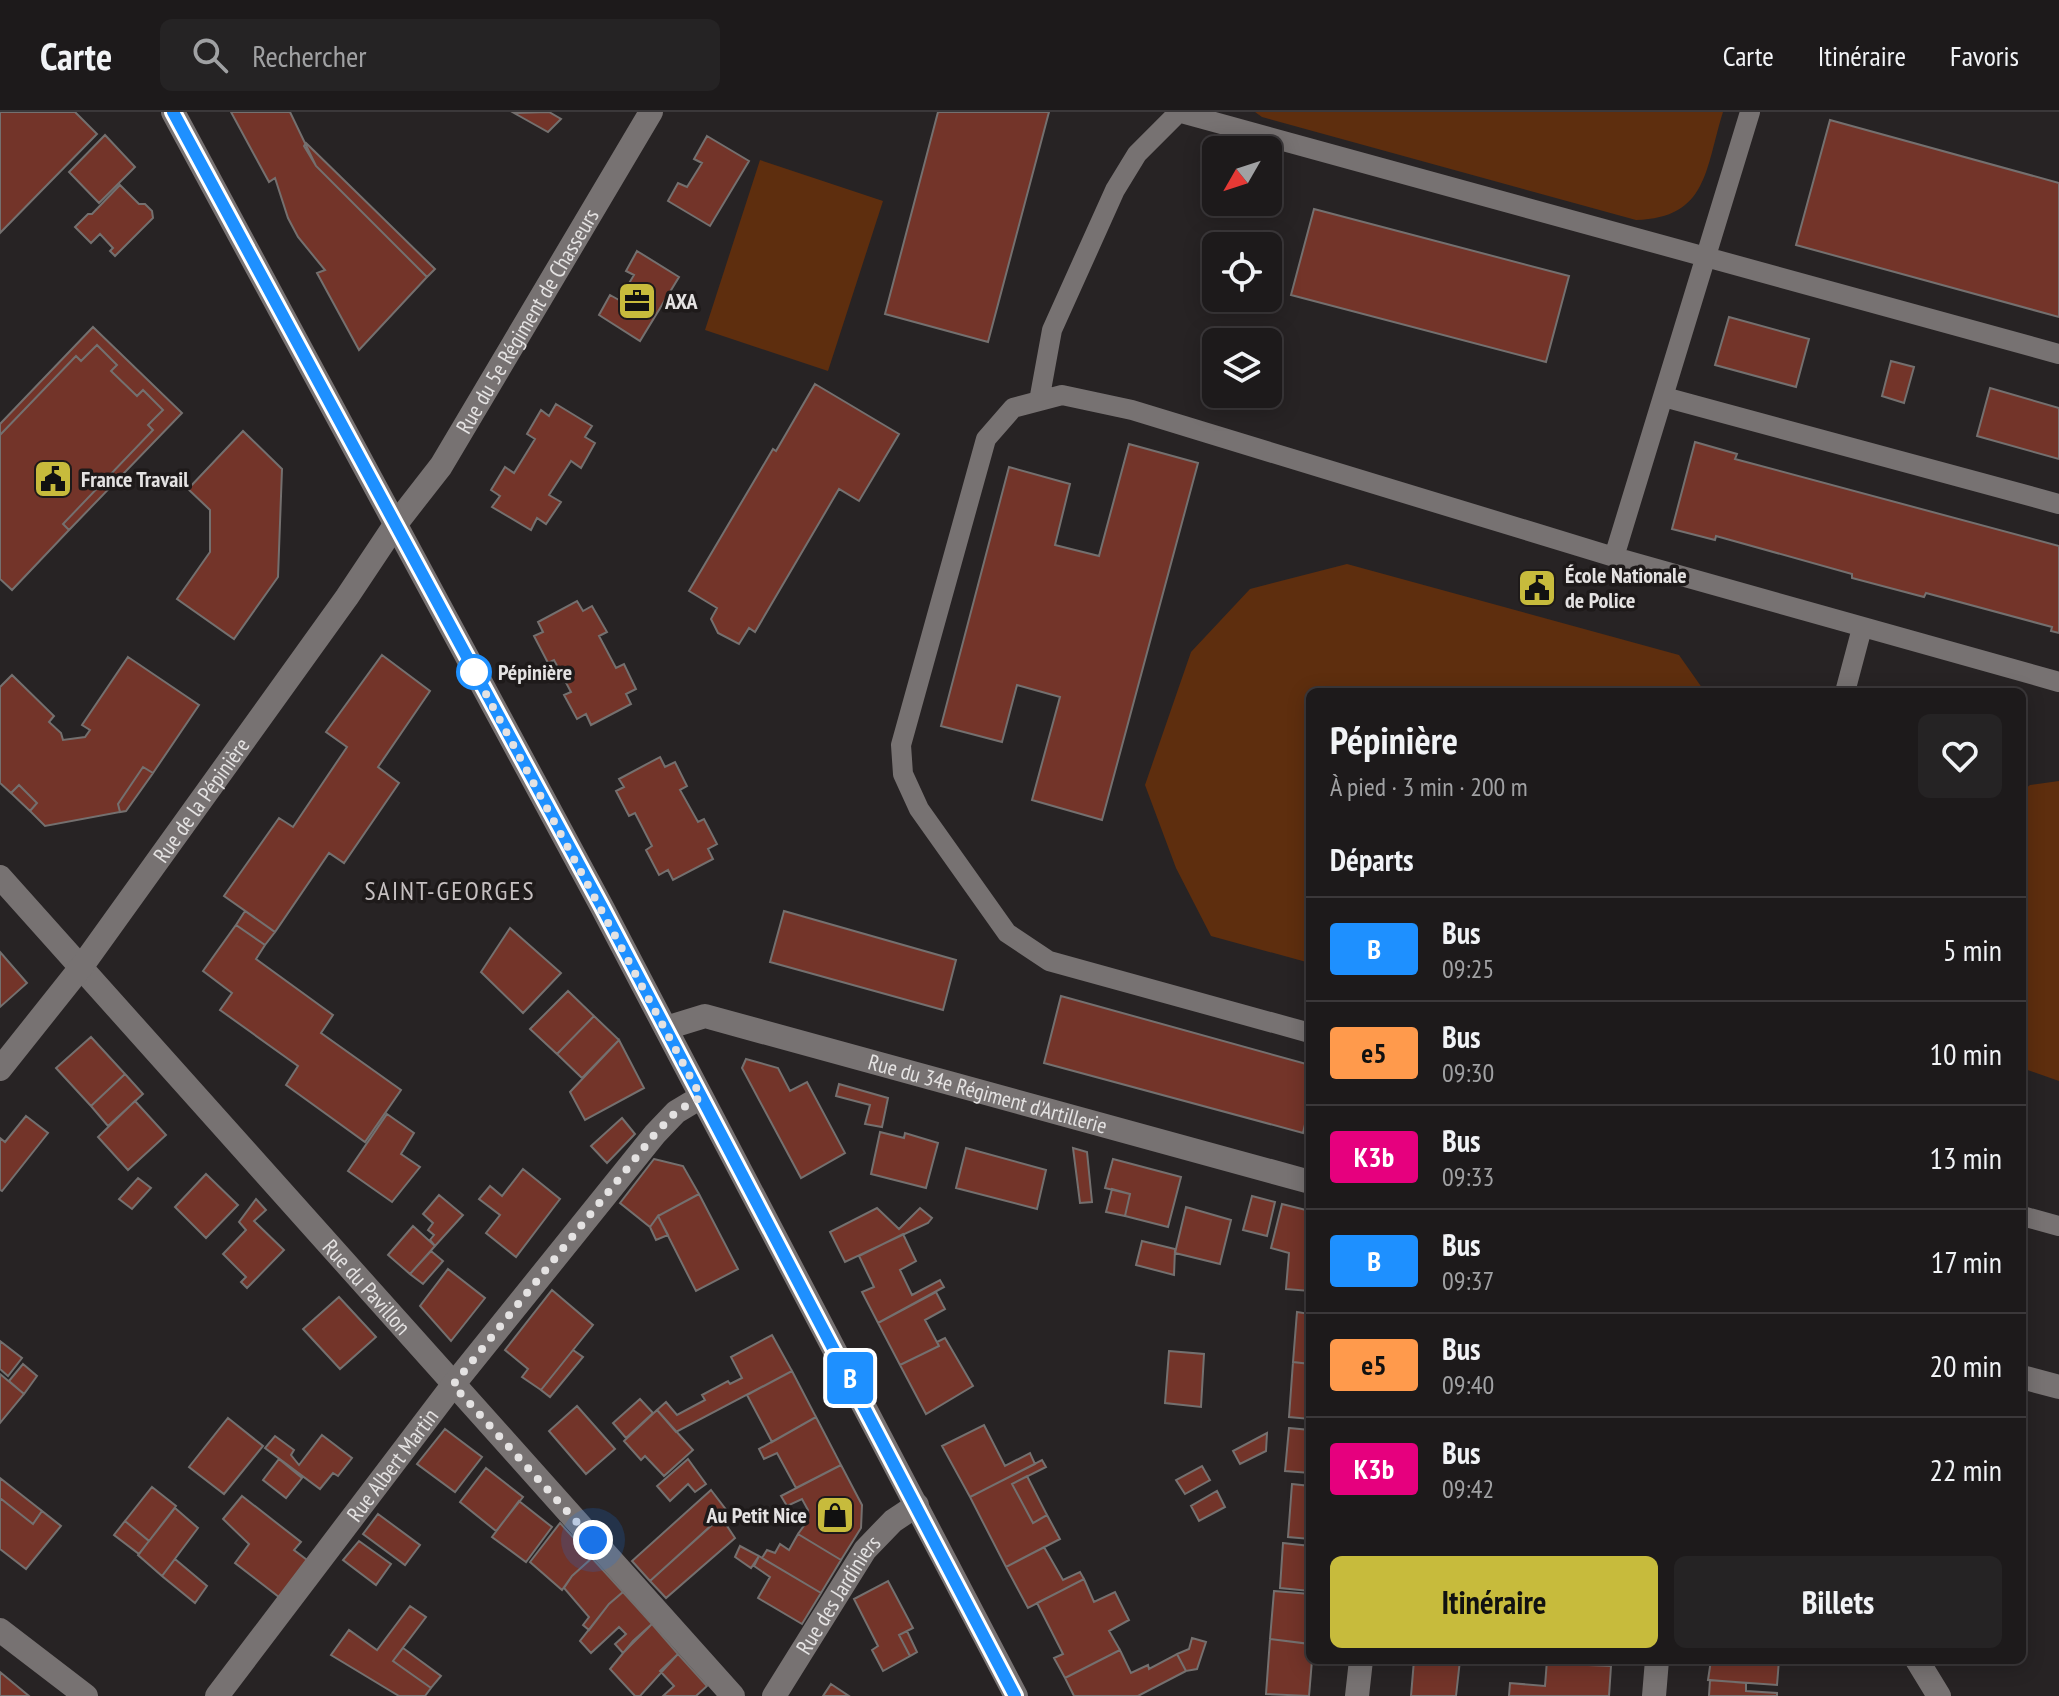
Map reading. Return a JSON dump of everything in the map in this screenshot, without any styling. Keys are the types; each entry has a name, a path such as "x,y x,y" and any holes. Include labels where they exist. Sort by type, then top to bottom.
{"street":[{"path":"173,112 666,1028 1016,1696"},
{"name":"Rue du 5e Régiment de Chasseurs","path":"395,525 441,466 651,112"},
{"name":"Rue de la Pépinière","path":"0,1069 82,966 347,597 395,525"},
{"name":"Rue du Pavillon","path":"0,877 733,1696"},
{"name":"Rue du 34e Régiment d'Artillerie","path":"666,1028 705,1016 1306,1181"},
{"name":"Rue Albert Martin","path":"217,1696 453,1385 655,1134 676,1112 701,1097"},
{"path":"2026,1378 2059,1387"},
{"name":"Rue des Jardiniers","path":"774,1696 865,1550 893,1521 917,1505"},
{"path":"0,1630 86,1696"},
{"path":"1357,1696 1361,1664"},
{"path":"1654,1696 1657,1664"},
{"path":"1919,1664 1939,1696"}],"lane":[{"path":"1614,557 1750,112"},
{"path":"1039,401 1052,330 1115,190 1137,154 1178,113 2059,354"},
{"path":"1306,1032 1049,961 1007,933 919,809 903,774 901,745 986,439 1013,408 1062,395 1132,410 1614,557 2059,682"},
{"path":"1664,397 2059,504"},
{"path":"1846,688 1862,628"},
{"path":"2026,1217 2059,1226"}],"shaded area":[{"path":"1255,112 1723,112 1707,171 1690,200 1660,217 1636,220 1262,117"},
{"path":"760,160 883,201 828,371 705,330"},
{"path":"1347,564 1679,655 1702,688 1306,688 1306,962 1211,936 1176,868 1145,785 1191,652 1250,589"},
{"path":"2059,781 2059,1081 2026,1069 2026,788"}],"building":[{"path":"0,112 75,112 97,134 0,233"},
{"path":"231,112 290,112 316,166 427,277 359,350 317,273 325,270 298,237 288,218 275,178 269,182"},
{"path":"549,112 561,119 548,132 514,113"},
{"path":"938,112 1049,112 988,342 885,314"},
{"path":"1830,120 2059,183 2059,317 1796,245"},
{"path":"105,135 135,167 99,203 69,172"},
{"path":"707,136 749,161 710,226 668,201 678,183 687,187 702,163 694,159"},
{"path":"306,143 435,269 427,277 316,166 304,146"},
{"path":"120,185 139,204 145,204 152,211 153,218 115,256 110,251 113,248 100,234 91,243 75,227"},
{"path":"1314,209 1569,276 1546,362 1291,295"},
{"path":"637,251 679,277 640,341 599,315 610,295 619,300 634,275 626,271"},
{"path":"1729,317 1809,339 1796,387 1715,365"},
{"path":"93,327 182,413 69,530 63,524 153,430 148,425 163,410 143,390 137,396 111,371 117,365 97,345 81,361 76,356 0,435 0,424"},
{"name":"France Travail","path":"97,345 117,365 111,371 137,396 143,390 163,410 148,425 153,430 63,524 69,530 12,590 0,579 0,435 76,356 81,361"},
{"path":"1891,361 1914,367 1904,403 1882,396"},
{"path":"815,384 899,434 859,501 839,489 755,632 749,628 739,644 718,633 711,619 717,608 689,591"},
{"path":"1990,388 2059,408 2059,459 1977,436"},
{"path":"556,404 592,426 585,437 595,443 581,468 571,461 549,495 561,502 546,524 537,518 531,530 492,507 500,496 491,490 505,467 514,473 535,439 527,434 541,410 549,416"},
{"path":"243,431 282,469 278,577 234,639 177,599 210,552 210,510 188,489"},
{"path":"1695,442 1737,454 1735,459 2059,546 2059,633 2051,631 2052,627 1926,593 1924,597 1852,578 1852,574 1716,536 1715,540 1672,529"},
{"path":"1129,444 1198,463 1102,820 1032,800 1060,697 1017,685 1002,742 941,726 1009,467 1070,484 1055,545 1099,556"},
{"path":"577,601 583,611 592,606 607,632 599,636 616,668 624,664 636,689 626,694 631,704 591,725 586,714 577,719 564,695 571,692 554,660 548,663 534,636 543,632 538,622"},
{"path":"382,655 430,691 378,767 399,783 344,863 329,853 275,932 224,896 279,818 293,827 347,747 326,732"},
{"path":"128,657 199,705 153,773 143,767 118,804 120,812 45,826 30,811 37,803 19,785 11,793 0,783 0,687 12,675 54,716 49,722 61,733 63,740 85,737 90,730 82,725"},
{"path":"660,757 665,767 675,762 687,786 680,790 698,822 704,819 717,844 708,849 713,859 673,880 668,870 659,875 646,850 652,846 635,813 629,816 616,791 624,787 619,779"},
{"path":"143,767 153,773 126,811 120,812 118,804"},
{"path":"19,785 37,803 30,811 11,793"},
{"path":"245,911 275,932 265,945 236,925"},
{"path":"784,911 956,960 943,1010 770,962"},
{"path":"236,925 265,945 256,959 333,1015 321,1033 401,1090 365,1142 286,1085 298,1066 220,1010 232,993 203,971"},
{"path":"510,928 561,973 523,1013 481,972"},
{"path":"0,952 27,983 0,1007"},
{"path":"568,991 594,1016 557,1054 530,1029"},
{"path":"1061,996 1306,1064 1306,1120 1303,1133 1044,1063"},
{"path":"594,1016 619,1040 582,1078 557,1054"},
{"path":"91,1037 125,1074 91,1106 56,1068"},
{"path":"619,1040 644,1088 585,1120 570,1092"},
{"path":"746,1059 778,1068 790,1091 807,1082 845,1153 801,1178 742,1068"},
{"path":"125,1074 143,1094 108,1126 91,1106"},
{"path":"839,1084 888,1098 882,1127 865,1124 870,1105 836,1096"},
{"path":"135,1101 166,1135 128,1170 98,1137"},
{"path":"387,1114 414,1133 401,1154 420,1167 392,1202 348,1171"},
{"path":"26,1116 48,1133 2,1191 0,1138 5,1142"},
{"path":"622,1118 635,1134 607,1163 591,1146"},
{"path":"880,1132 904,1138 905,1133 938,1143 926,1188 871,1174"},
{"path":"966,1148 1046,1170 1037,1209 956,1188"},
{"path":"1073,1148 1087,1152 1092,1202 1080,1203"},
{"path":"654,1159 683,1166 699,1194 658,1216 650,1227 620,1203"},
{"path":"1113,1159 1181,1177 1168,1227 1125,1216 1130,1194 1105,1188"},
{"path":"523,1169 560,1199 516,1257 486,1233 500,1215 479,1199 490,1186 502,1196"},
{"path":"206,1174 238,1205 206,1238 175,1207"},
{"path":"138,1178 151,1188 132,1209 119,1199"},
{"path":"1112,1189 1130,1194 1125,1216 1106,1212"},
{"path":"699,1194 738,1269 696,1291 658,1216"},
{"path":"439,1195 463,1215 435,1246 430,1240 434,1235 428,1230 433,1223 423,1214"},
{"path":"1252,1196 1275,1202 1267,1236 1243,1230"},
{"path":"256,1199 266,1210 254,1221 284,1250 247,1288 241,1282 246,1277 223,1254 246,1230 239,1222"},
{"path":"1282,1204 1306,1210 1306,1291 1286,1289 1289,1253 1271,1248"},
{"path":"1186,1207 1231,1220 1220,1264 1175,1253"},
{"path":"877,1208 899,1229 920,1208 932,1218 928,1223 845,1262 830,1232"},
{"path":"658,1216 668,1235 656,1240 650,1227"},
{"path":"413,1226 435,1246 410,1274 388,1255"},
{"path":"903,1234 916,1261 900,1270 912,1295 940,1280 944,1287 878,1323 862,1292 874,1287 859,1256"},
{"path":"1142,1241 1175,1249 1174,1275 1136,1265"},
{"path":"431,1251 443,1261 423,1284 410,1274"},
{"path":"448,1269 485,1298 451,1341 420,1306"},
{"path":"552,1290 593,1325 541,1390 522,1377 528,1369 505,1350"},
{"path":"936,1292 945,1309 925,1320 939,1346 900,1365 878,1323"},
{"path":"339,1297 376,1337 340,1369 303,1329"},
{"path":"1297,1312 1306,1313 1306,1364 1293,1362"},
{"path":"772,1335 792,1371 676,1432 657,1410 666,1402 677,1415 705,1400 702,1395 728,1381 730,1384 742,1378 731,1357"},
{"path":"945,1338 973,1386 926,1414 900,1365 939,1346 937,1342"},
{"path":"0,1341 22,1358 8,1376 0,1369"},
{"path":"573,1350 583,1357 550,1397 541,1390"},
{"path":"1169,1351 1204,1354 1201,1407 1165,1403"},
{"path":"1293,1362 1306,1364 1306,1419 1289,1417"},
{"path":"23,1364 37,1376 24,1394 9,1381"},
{"path":"792,1371 816,1417 772,1442 747,1395"},
{"path":"0,1374 24,1394 0,1423"},
{"path":"640,1399 653,1413 626,1438 613,1423"},
{"path":"577,1406 615,1449 586,1474 549,1431"},
{"path":"657,1410 693,1450 664,1476 645,1456 641,1460 624,1441"},
{"path":"816,1417 841,1465 796,1488 777,1453 764,1459 759,1449"},
{"path":"228,1418 263,1446 224,1494 189,1467"},
{"path":"984,1425 1005,1466 1030,1453 1035,1464 970,1497 942,1446"},
{"path":"1289,1428 1306,1430 1306,1473 1285,1471"},
{"path":"445,1429 482,1457 455,1492 417,1464"},
{"path":"1267,1433 1266,1451 1240,1464 1233,1451"},
{"path":"322,1435 352,1458 338,1476 333,1473 320,1489 265,1448 275,1436 294,1450 291,1455 299,1465"},
{"path":"279,1459 302,1478 286,1498 263,1480"},
{"path":"688,1459 706,1484 695,1492 688,1484 670,1501 657,1486"},
{"path":"1042,1460 1046,1467 1012,1484 1033,1523 1047,1515 1060,1539 1006,1567 970,1497"},
{"name":"Au Petit Nice","path":"841,1465 862,1505 861,1528 841,1560 798,1534 808,1520 808,1510 802,1499 787,1506 781,1496"},
{"path":"1202,1466 1210,1480 1185,1494 1176,1480"},
{"path":"486,1468 523,1497 496,1531 460,1502"},
{"path":"1027,1476 1047,1515 1033,1523 1012,1484"},
{"path":"0,1478 42,1511 33,1524 0,1498"},
{"path":"1292,1484 1306,1486 1306,1539 1288,1537"},
{"path":"152,1487 176,1506 149,1541 125,1521"},
{"path":"711,1490 727,1511 650,1581 632,1561"},
{"path":"1217,1491 1225,1507 1199,1521 1191,1506"},
{"path":"242,1496 301,1542 294,1550 307,1560 279,1597 235,1563 249,1544 223,1519"},
{"path":"0,1498 33,1524 42,1511 61,1526 26,1569 0,1549"},
{"path":"519,1501 552,1527 526,1562 492,1537"},
{"path":"175,1508 198,1528 162,1576 138,1555"},
{"path":"378,1514 420,1545 405,1565 363,1534"},
{"path":"721,1517 735,1538 666,1598 650,1581"},
{"path":"125,1521 149,1541 139,1554 114,1535"},
{"path":"560,1523 592,1558 562,1590 530,1562"},
{"path":"798,1534 841,1560 821,1593 762,1558 767,1550 775,1553 780,1544 789,1550"},
{"path":"359,1541 391,1564 376,1585 343,1560"},
{"path":"1283,1543 1306,1546 1306,1591 1280,1588"},
{"path":"740,1546 759,1556 751,1568 735,1557"},
{"path":"1044,1547 1063,1580 1080,1572 1084,1579 1028,1608 1006,1567"},
{"path":"759,1556 821,1593 802,1624 758,1598 770,1577 754,1566"},
{"path":"592,1558 623,1592 609,1604 589,1630 583,1625 589,1617 564,1588"},
{"path":"175,1559 207,1586 195,1603 162,1576"},
{"path":"1084,1579 1094,1602 1115,1592 1129,1620 1109,1631 1120,1650 1065,1678 1054,1658 1063,1654 1037,1603"},
{"path":"888,1581 913,1628 899,1635 910,1656 883,1671 872,1650 878,1646 854,1599"},
{"path":"1274,1591 1306,1594 1306,1644 1270,1639"},
{"path":"623,1592 652,1624 623,1653 615,1644 626,1634 619,1627 591,1653 580,1641 609,1604"},
{"path":"410,1606 426,1617 393,1661 431,1688 425,1696 399,1696 331,1655 349,1630 377,1650"},
{"path":"652,1624 678,1654 640,1696 635,1696 610,1669"},
{"path":"907,1631 917,1652 910,1656 899,1635"},
{"path":"1192,1638 1206,1642 1197,1669 1186,1671 1177,1654 1189,1649"},
{"path":"1270,1639 1306,1644 1306,1664 1312,1664 1309,1696 1266,1694"},
{"path":"403,1648 441,1676 431,1688 393,1661"},
{"path":"1120,1650 1131,1673 1148,1665 1149,1669 1177,1654 1186,1671 1138,1696 1074,1696 1065,1678"},
{"path":"678,1654 707,1686 696,1696 663,1696 674,1686 660,1671"},
{"path":"1414,1664 1460,1664 1456,1696 1411,1696"},
{"path":"1547,1664 1611,1666 1609,1696 1509,1696 1510,1683 1545,1686"},
{"path":"1710,1664 1779,1664 1777,1685 1708,1680"},
{"path":"0,1672 29,1696 0,1696"},
{"path":"1710,1680 1746,1683 1746,1691 1777,1693 1777,1696 1709,1696"},
{"path":"831,1684 849,1696 823,1696"}],"bus line":[{"name":"B","path":"173,112 602,907 1015,1696"}],"place":[{"name":"AXA","path":"637,301"},
{"name":"France Travail","path":"53,479"},
{"name":"École Nationale de Police","path":"1537,588"},
{"name":"Pépinière","path":"474,672"},
{"name":"Au Petit Nice","path":"835,1515"}],"district":[{"name":"SAINT-GEORGES","path":"450,890"}],"route":[{"path":"474,672 470,664 701,1097 676,1112 655,1134 453,1385 593,1540"}]}
